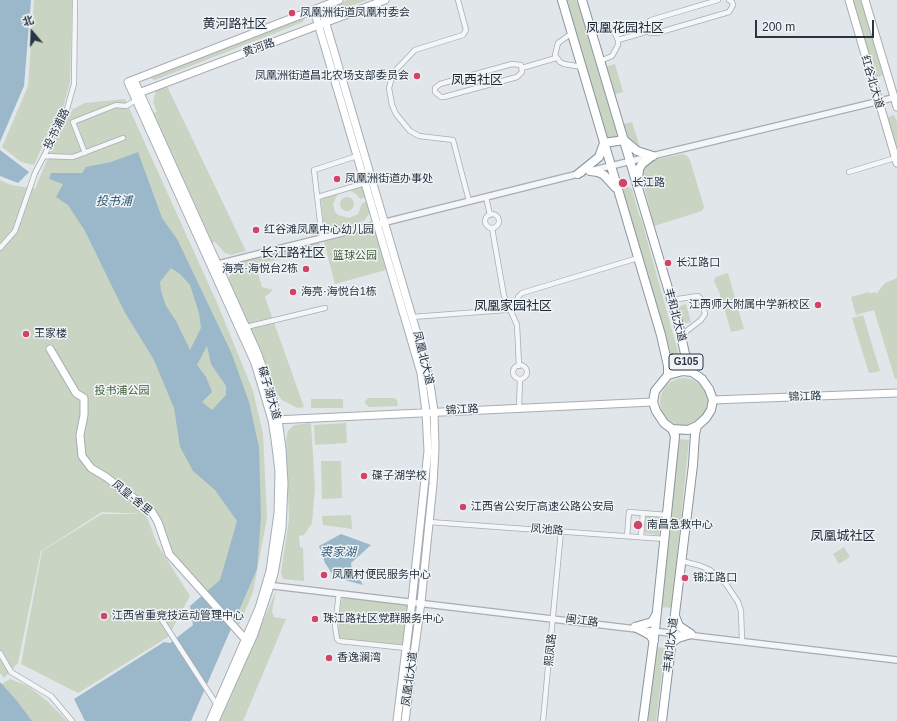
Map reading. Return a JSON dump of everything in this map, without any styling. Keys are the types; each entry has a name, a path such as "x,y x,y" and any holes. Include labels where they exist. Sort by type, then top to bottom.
{"highway":[{"name":"丰和北大道","path":"562,0 661,335 668,366 668,375"},
{"name":"丰和北大道","path":"581,0 591,28 624,140 628,162 638,188 671,300 687,363 692,372 702,379 709,389 713,400"},
{"path":"578,174 599,157 604,143 624,140 637,151 653,156"},
{"path":"638,188 639,169 642,164 653,156"},
{"path":"628,162 640,212 646,215"},
{"path":"590,171 598,172 604,175 611,181 618,191"},
{"path":"668,375 683,370 692,372"},
{"name":"G105","path":"653,402 655,391 668,375"},
{"path":"653,402 656,411 664,423 672,429 688,430 697,426 706,418 711,410 713,400"},
{"name":"丰和北大道","path":"662,721 697,426"},
{"name":"丰和北大道","path":"643,721 657,615 675,436 672,429"},
{"path":"635,627 652,622 657,615"},
{"path":"675,615 679,626 691,634"},
{"path":"635,627 650,634 654,641"},
{"path":"671,644 678,638 691,634"}],"main road":[{"name":"黄河路","path":"131,81 339,0"},
{"name":"黄河路","path":"136,95 385,0"},
{"name":"红谷北大道","path":"849,0 896,161"},
{"name":"红谷北大道","path":"866,0 896,98 897,107"},
{"name":"凤凰北大道","path":"321,7 412,317 430,384 428,451 412,601 397,721"},
{"name":"凤凰北大道","path":"314,10 421,373 430,412 435,449 421,602 405,721"},
{"name":"碟子湖大道","path":"131,81 214,265 255,363 275,420 279,472 278,513 269,585 210,721"},
{"name":"碟子湖大道","path":"214,265 246,327 262,366 282,449 284,483 282,528 269,585 254,634 215,721"},
{"name":"凤皇-舍里","path":"50,349 76,394 84,398 84,416 80,435 82,456 91,468 106,477 152,512 158,522 169,554 246,640"},
{"name":"锦江路","path":"713,400 897,393"},
{"name":"锦江路","path":"275,420 653,402"},
{"path":"282,449 282,428 286,424 300,418"}],"street":[{"name":"投书浦路","path":"0,248 15,231 35,173 55,129 67,109 74,84 75,0"},
{"path":"458,0 466,24 466,30 463,35 415,50 393,73 389,88 392,105 396,114 410,131 419,136 453,140 470,201"},
{"path":"648,28 651,20 718,0"},
{"path":"648,28 654,34 729,12 733,5 729,0"},
{"path":"591,28 601,26 609,27 617,38 618,45 612,56 600,61"},
{"path":"617,38 648,28"},
{"path":"556,57 558,43 572,33"},
{"path":"521,67 522,72 517,77 452,95 441,97 435,92 435,88 440,84 512,64 521,67 556,57"},
{"path":"556,57 564,64 582,67"},
{"path":"85,152 73,122 116,105 126,106 136,95"},
{"path":"214,265 590,171 896,98"},
{"path":"44,156 73,157 123,138"},
{"path":"322,238 314,170 357,156"},
{"path":"849,172 896,161"},
{"path":"318,197 365,183"},
{"path":"486,197 490,215"},
{"path":"490,215 497,216 499,220 496,226 492,228"},
{"path":"490,215 485,221 486,225 492,228"},
{"path":"492,228 504,296 518,325 519,366 514,372 515,376 520,379"},
{"path":"412,317 511,308 516,306 518,297 522,293 638,258"},
{"path":"671,300 698,296 701,299 705,314 701,320 684,333 682,342"},
{"path":"246,327 325,308"},
{"path":"519,366 525,368 527,372 526,376 520,379"},
{"path":"519,408 520,379"},
{"path":"627,536 629,512 667,515"},
{"path":"641,537 643,513"},
{"name":"凤池路","path":"429,522 664,539"},
{"name":"熙凤路","path":"543,721 554,618 561,531"},
{"path":"682,561 710,570 726,584 738,602 741,611 742,640"},
{"name":"闽江路","path":"269,585 635,627 897,660"},
{"path":"339,593 336,639 339,641 406,648"},
{"path":"158,614 217,705"},
{"path":"0,654 11,672 51,696 72,721"}],"green space":[{"path":"34,0 72,0 70,82 63,108 52,124 34,165 21,162 2,147 28,86"},
{"path":"347,0 367,0 328,15 327,8"},
{"path":"566,0 576,0 582,13 618,138 608,142"},
{"path":"851,0 861,0 883,75 875,79"},
{"path":"304,17 303,22 155,80 152,79 151,76"},
{"path":"615,64 623,92 613,95 605,67"},
{"path":"167,86 246,251 231,255 225,253 215,242 211,244 153,113 157,112 153,102 156,91"},
{"name":"投书浦公园","path":"125,99 218,305 253,391 263,434 267,518 253,592 239,625 203,589 174,556 169,541 155,514 146,514 157,544 190,596 168,637 78,693 21,664 42,551 102,514 145,514 102,512 41,551 18,663 4,678 0,673 0,180 11,185 35,189 60,128 73,109 85,103"},
{"path":"894,115 897,122 897,155 886,118"},
{"path":"632,122 640,147 628,140 623,124"},
{"path":"683,154 690,160 704,207 702,211 654,226 641,174 649,161"},
{"path":"624,185 632,189 641,218 681,363 675,367 673,366 621,191"},
{"path":"363,186 367,197 360,199 356,194 349,190"},
{"path":"338,193 333,204 335,212 338,215 349,218 358,214 362,203 368,201 369,214 364,221 324,232 321,198"},
{"path":"344,197 350,197 354,201 354,207 350,211 344,211 340,207 340,201"},
{"name":"篮球公园","path":"375,229 386,270 335,284 324,242"},
{"path":"317,241 321,246 256,266 262,287 273,290 265,297 304,407 297,408 282,400 277,394 257,343 230,286 229,277 241,261"},
{"path":"728,273 744,329 731,332 725,311 720,304 720,294 714,281 716,277"},
{"path":"897,278 897,379 895,379 874,310 856,315 851,297 869,292 869,294 875,292 876,294 885,283"},
{"path":"686,304 691,322 683,324 678,307"},
{"path":"863,315 880,371 869,373 852,318"},
{"path":"684,378 693,380 701,385 706,393 708,402 706,411 701,419 693,424 684,426 675,424 667,419 662,411 660,402 662,393 667,385 675,380"},
{"path":"368,398 394,398 397,400 398,406 369,407 364,402"},
{"path":"311,399 343,399 343,408 311,408"},
{"path":"311,423 315,487 312,523 304,535 299,536 300,547 303,548 304,581 283,579 281,572 289,519 286,439 288,431 294,425"},
{"path":"346,423 347,443 315,445 314,425"},
{"path":"678,439 689,440 672,608 661,607"},
{"path":"321,461 341,461 342,498 322,499"},
{"path":"351,515 352,529 323,525 322,516"},
{"path":"646,515 661,516 659,535 645,533"},
{"path":"844,547 850,557 839,564 833,554"},
{"path":"276,591 272,611 274,617 286,619 243,721 220,721"},
{"path":"343,598 410,605 404,646 339,638 338,633 341,602"},
{"path":"654,647 665,648 656,721 646,721"},
{"path":"10,679 28,686 46,700 67,721 25,721 0,685"}],"water":[{"path":"0,0 31,0 24,86 0,142"},
{"path":"0,150 29,172 18,183 0,176"},
{"name":"投书浦","path":"138,152 162,218 177,239 231,352 249,402 259,447 261,516 257,569 191,721 85,721 74,699 164,642 170,643 193,625 190,606 220,580 237,521 215,490 193,471 180,447 174,408 154,360 124,311 85,231 68,205 56,197 63,184 49,179 51,173 82,173 86,167 111,162","holes":["171,268 180,274 190,285 199,313 201,328 190,350 176,321 166,306 161,291 160,282","207,346 211,364 226,386 226,395 212,410 202,402 212,392 206,377 197,365"]},
{"name":"裘家湖","path":"341,534 371,545 351,563 352,571 358,576 363,585 341,579 333,575 325,563 319,546"},
{"path":"0,682 17,701 32,721 0,721"}],"place":[{"name":"凤凰洲街道凤凰村委会","path":"292,13"},
{"name":"凤凰洲街道昌北农场支部委员会","path":"417,76"},
{"name":"凤凰洲街道办事处","path":"337,179"},
{"name":"长江路","path":"623,183"},
{"name":"红谷滩凤凰中心幼儿园","path":"256,230"},
{"name":"长江路口","path":"668,263"},
{"name":"海亮·海悦台2栋","path":"306,269"},
{"name":"海亮·海悦台1栋","path":"293,292"},
{"name":"江西师大附属中学新校区","path":"818,305"},
{"name":"王家楼","path":"26,334"},
{"name":"碟子湖学校","path":"364,476"},
{"name":"江西省公安厅高速公路公安局","path":"463,507"},
{"name":"南昌急救中心","path":"638,525"},
{"name":"凤凰村便民服务中心","path":"324,575"},
{"name":"锦江路口","path":"685,578"},
{"name":"江西省重竞技运动管理中心","path":"104,616"},
{"name":"珠江路社区党群服务中心","path":"315,619"},
{"name":"香逸澜湾","path":"329,658"}],"district":[{"name":"黄河路社区","path":"235,24"},
{"name":"凤凰花园社区","path":"625,28"},
{"name":"凤西社区","path":"477,80"},
{"name":"长江路社区","path":"293,253"},
{"name":"凤凰家园社区","path":"513,306"},
{"name":"凤凰城社区","path":"843,536"}]}
